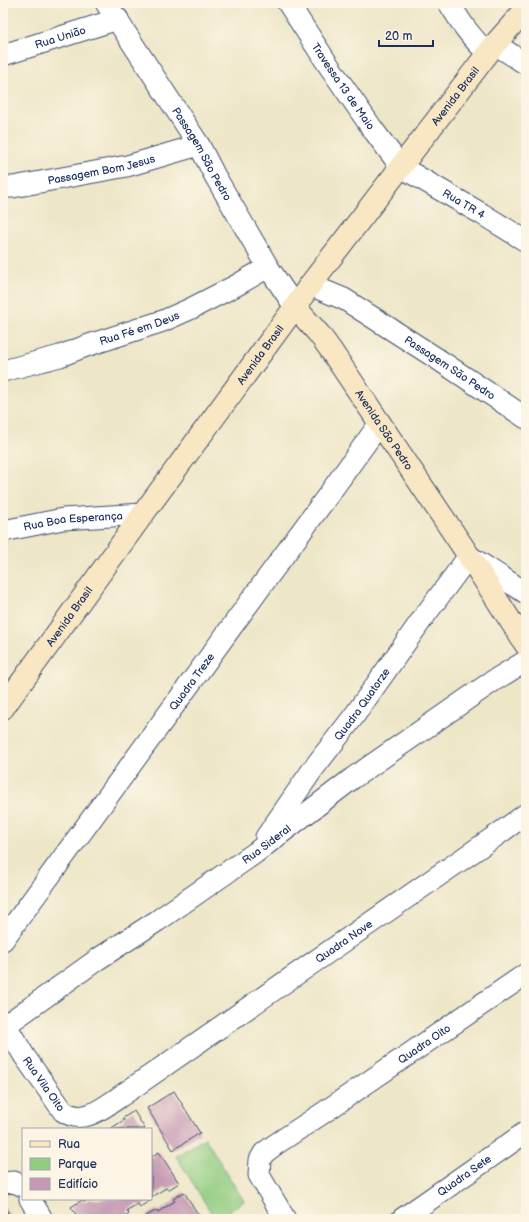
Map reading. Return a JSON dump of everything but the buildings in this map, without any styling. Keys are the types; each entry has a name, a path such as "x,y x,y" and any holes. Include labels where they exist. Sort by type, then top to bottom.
{"main road":[{"name":"Avenida Brasil","path":"3,708 310,285 492,48 526,9"},
{"name":"Avenida São Pedro","path":"295,307 330,349 469,556 526,644"}],"street":[{"name":"Travessa 13 de Maio","path":"288,3 374,131 401,167"},
{"path":"449,3 466,30 476,42 526,64"},
{"name":"Rua União","path":"3,55 112,11"},
{"name":"Passagem São Pedro","path":"112,11 150,72 199,145 215,176 268,267 295,307"},
{"name":"Passagem Bom Jesus","path":"3,187 13,187 128,166 199,145"},
{"name":"Rua TR 4","path":"401,167 526,241"},
{"name":"Rua Fé em Deus","path":"3,371 60,356 163,321 237,285 268,267"},
{"name":"Passagem São Pedro","path":"310,285 344,299 526,418"},
{"name":"Quadra Treze","path":"3,940 380,423"},
{"name":"Rua Boa Esperança","path":"3,531 63,519 143,514"},
{"name":"Avenida São Pedro","path":"469,556 526,593"},
{"name":"Quadra Quatorze","path":"255,853 313,769 354,716 422,618 469,556"},
{"name":"Rua Sideral","path":"4,1023 157,921 255,853 353,778 493,681 526,662"},
{"name":"Quadra Nove","path":"160,1068 526,814"},
{"name":"Quadra Oito","path":"285,1219 259,1175 260,1160 264,1153 526,974"},
{"name":"Rua Vila Oito","path":"4,1023 63,1111 68,1115 75,1117 92,1114 118,1098 160,1068"},
{"name":"Quadra Sete","path":"402,1219 526,1132"},
{"path":"3,1183 14,1182 22,1186"},
{"path":"31,1200 42,1219"}],"green space":[{"path":"205,1138 244,1201 216,1219 176,1156"}]}
